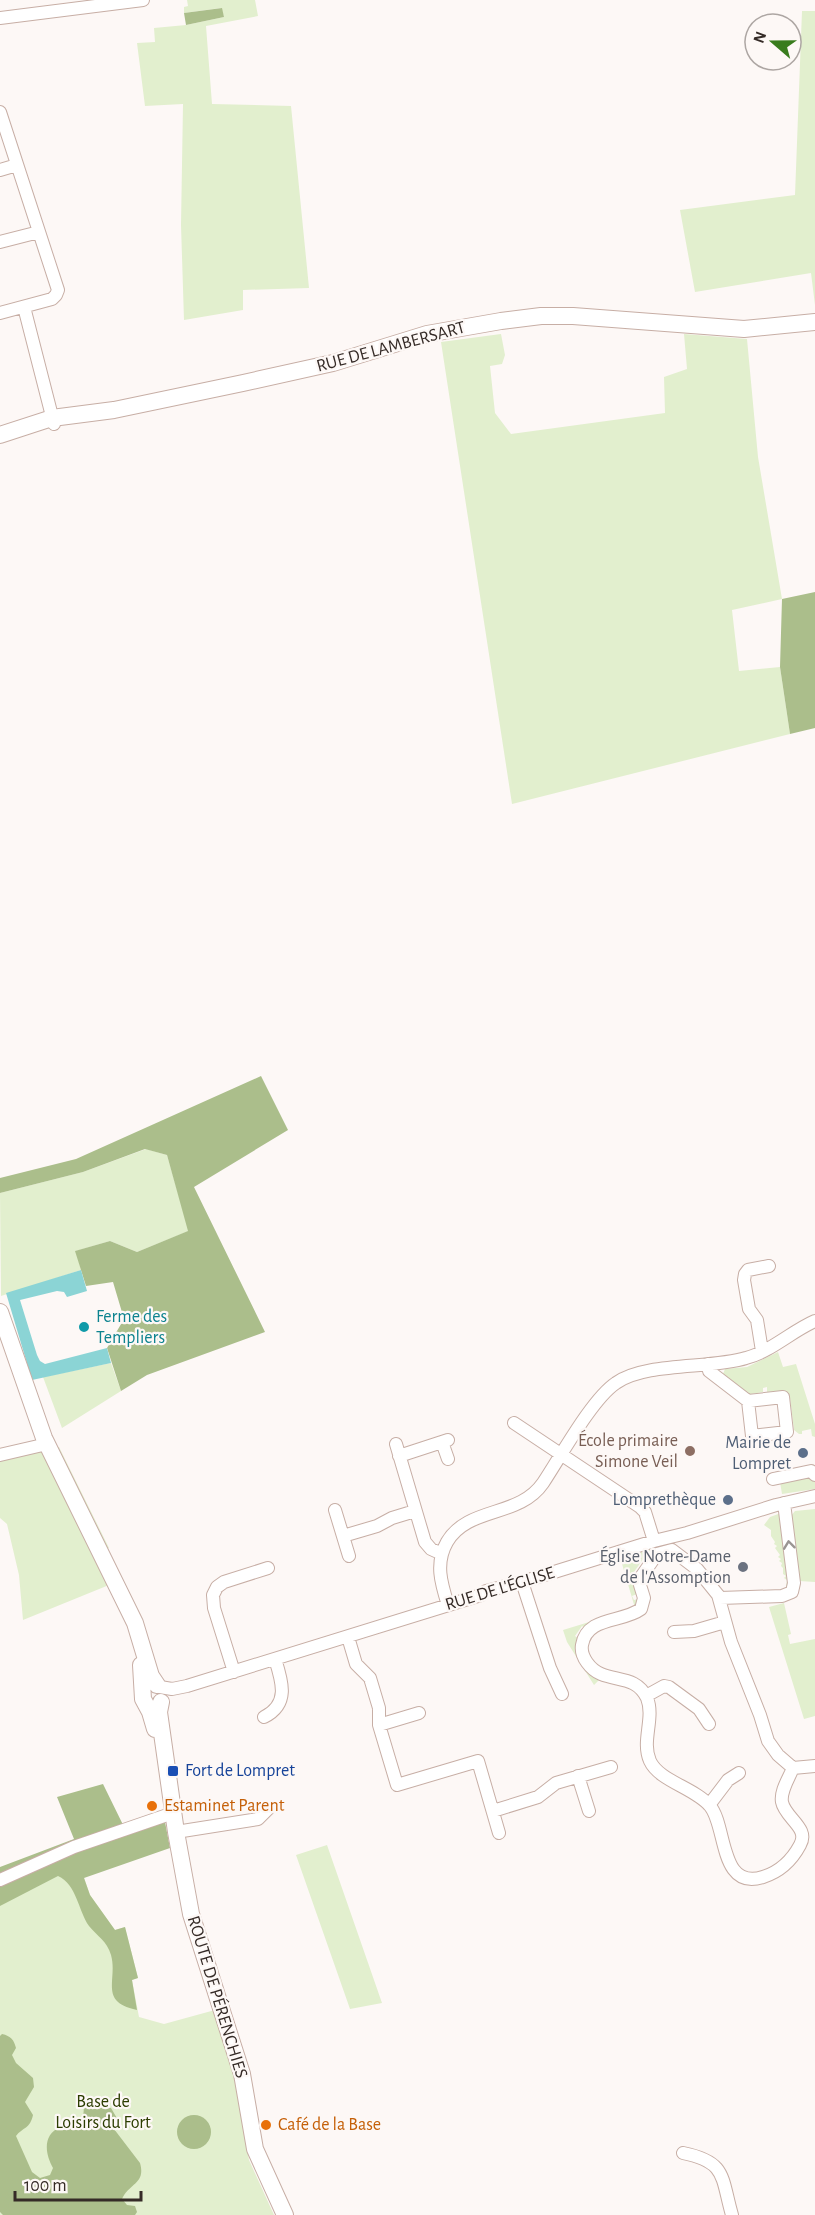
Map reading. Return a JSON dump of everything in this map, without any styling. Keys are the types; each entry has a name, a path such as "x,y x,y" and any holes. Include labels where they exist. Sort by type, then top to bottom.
{"main road":[{"name":"RUE DE LAMBERSART","path":"0,436 53,422 114,411 333,363 434,332 501,321 541,316 581,316 744,329 815,322"},
{"name":"ROUTE DE PÉRENCHIES","path":"0,1312 47,1444 138,1629 152,1676 155,1695 153,1719 167,1773 191,1914 244,2085 253,2142 263,2170 285,2215"}],"street":[{"path":"0,18 143,0"},
{"path":"0,112 58,290 52,299 0,313"},
{"path":"0,170 17,165"},
{"path":"0,242 39,232"},
{"path":"24,307 53,422"},
{"path":"762,1351 757,1320 749,1309 744,1277 748,1270 769,1266"},
{"path":"448,1605 440,1575 442,1554 448,1540 460,1527 472,1520 513,1507 533,1494 601,1397 621,1380 646,1372 745,1359 815,1321"},
{"path":"708,1364 709,1371 748,1401"},
{"path":"514,1423 643,1509 657,1544 679,1553 697,1569 720,1598 733,1649 768,1741 778,1755 793,1768 815,1766"},
{"path":"442,1554 426,1545 397,1450 445,1441 448,1459"},
{"path":"0,1455 47,1444"},
{"path":"773,1479 811,1471 815,1475"},
{"name":"RUE DE L'ÉGLISE","path":"155,1695 348,1637 481,1595 486,1591 657,1544 784,1503 815,1496"},
{"path":"720,1598 787,1595 792,1592 794,1587 784,1503"},
{"path":"335,1510 349,1557"},
{"path":"343,1536 380,1525 392,1518 416,1510"},
{"path":"657,1544 641,1577 640,1585 644,1598 640,1610 597,1624 584,1639 582,1648 584,1658 595,1671 629,1680 646,1696 649,1709 647,1753 651,1764 662,1774 709,1804 715,1815 733,1870 751,1878 767,1876 787,1863 802,1839 800,1828 782,1803 783,1793 793,1768"},
{"path":"234,1671 214,1608 213,1595 224,1582 268,1568"},
{"path":"522,1582 550,1668 562,1694"},
{"path":"675,1632 694,1631 725,1622"},
{"path":"348,1637 356,1664 370,1678 379,1708 379,1725 397,1785 478,1761 499,1833"},
{"path":"264,1717 275,1710 282,1697 282,1684 275,1659"},
{"path":"646,1696 664,1686 669,1687 699,1709 709,1724"},
{"path":"379,1725 419,1713"},
{"path":"493,1810 538,1797 555,1783 611,1767"},
{"path":"709,1804 728,1780 739,1773"},
{"path":"578,1776 589,1811"},
{"path":"176,1832 258,1819 268,1809"},
{"path":"0,1880 74,1847 173,1813"},
{"path":"683,2153 702,2158 715,2165 721,2177 732,2215"}],"green space":[{"path":"187,0 255,0 258,16 206,26 212,104 291,106 309,288 243,290 243,310 184,320 181,225 183,104 145,106 137,43 155,42 154,28 186,25 224,17 221,8 184,13 184,7 188,6"},
{"path":"222,8 224,17 186,25 184,13"},
{"path":"815,11 815,305 811,273 695,292 680,210 795,195 800,72 803,72 802,12"},
{"path":"501,334 505,355 502,364 490,366 495,413 511,434 665,413 664,377 687,369 684,334 747,339 758,457 782,599 732,610 739,671 780,667 790,734 512,804 441,342"},
{"path":"815,592 815,728 790,734 780,667 782,599"},
{"path":"261,1076 288,1130 194,1187 265,1332 147,1375 121,1391 107,1348 124,1319 113,1282 86,1286 75,1251 110,1241 137,1252 188,1231 167,1155 145,1149 83,1172 0,1193 0,1178 76,1159"},
{"path":"146,1149 167,1155 189,1231 137,1252 110,1241 76,1251 81,1270 1,1296 0,1193 83,1172"},
{"path":"778,1352 783,1367 796,1364 815,1424 815,1437 812,1436 811,1429 802,1431 802,1434 794,1430 790,1398 780,1391 767,1392 767,1387 763,1388 763,1392 749,1396 723,1374 725,1369 747,1367"},
{"path":"111,1363 121,1391 62,1428 43,1377"},
{"path":"59,1447 109,1548 93,1554 109,1585 23,1620 19,1575 7,1524 0,1518 0,1461"},
{"path":"800,1476 815,1478 815,1489 782,1494 780,1482"},
{"path":"815,1509 815,1582 799,1581 791,1516 795,1511"},
{"path":"781,1513 789,1586 786,1587 787,1580 784,1578 786,1576 783,1574 782,1563 779,1561 780,1555 775,1548 777,1546 771,1536 771,1530 764,1525 770,1517"},
{"path":"650,1548 653,1550 652,1555 648,1552 634,1572 637,1575 637,1594 632,1596 634,1600 638,1599 638,1607 586,1629 582,1626 575,1636 579,1639 599,1680 594,1685 567,1642 563,1630 635,1608 620,1557"},
{"path":"784,1603 791,1634 788,1635 790,1644 815,1639 815,1716 804,1719 769,1607"},
{"path":"103,1784 128,1835 165,1822 170,1848 84,1878 90,1895 115,1930 125,1927 138,1978 132,1980 137,2010 117,2002 113,1996 113,1964 109,1950 85,1920 73,1892 64,1880 58,1876 0,1906 0,1867 74,1839 57,1797"},
{"path":"327,1845 382,2003 350,2009 296,1855"},
{"name":"Base de Loisirs du Fort","path":"76,1854 90,1895 115,1930 125,1927 138,1978 132,1980 139,2017 164,2024 215,2010 236,2079 249,2160 274,2215 0,2215 0,1886"},
{"path":"2,2034 10,2037 14,2043 16,2048 12,2055 16,2063 33,2078 34,2087 25,2102 33,2115 32,2120 16,2136 32,2172 40,2178 50,2175 53,2168 48,2157 47,2145 48,2139 55,2130 83,2119 84,2107 90,2104 111,2108 118,2120 114,2129 140,2163 139,2179 122,2199 127,2205 135,2206 137,2212 135,2215 3,2215 0,2212 0,2036"},
{"path":"194,2115 206,2120 211,2132 206,2144 194,2149 182,2144 177,2132 182,2120"}],"water":[{"path":"81,1270 87,1291 67,1297 64,1292 57,1291 20,1300 37,1355 45,1364 107,1348 111,1363 32,1380 6,1293"}],"place":[{"name":"Ferme des Templiers","path":"84,1327"},
{"name":"École primaire Simone Veil","path":"690,1451"},
{"name":"Mairie de Lompret","path":"803,1453"},
{"name":"Lomprethèque","path":"728,1500"},
{"name":"Église Notre-Dame de l'Assomption","path":"743,1567"},
{"name":"Fort de Lompret","path":"173,1771"},
{"name":"Estaminet Parent","path":"152,1806"},
{"name":"Café de la Base","path":"266,2125"}]}
